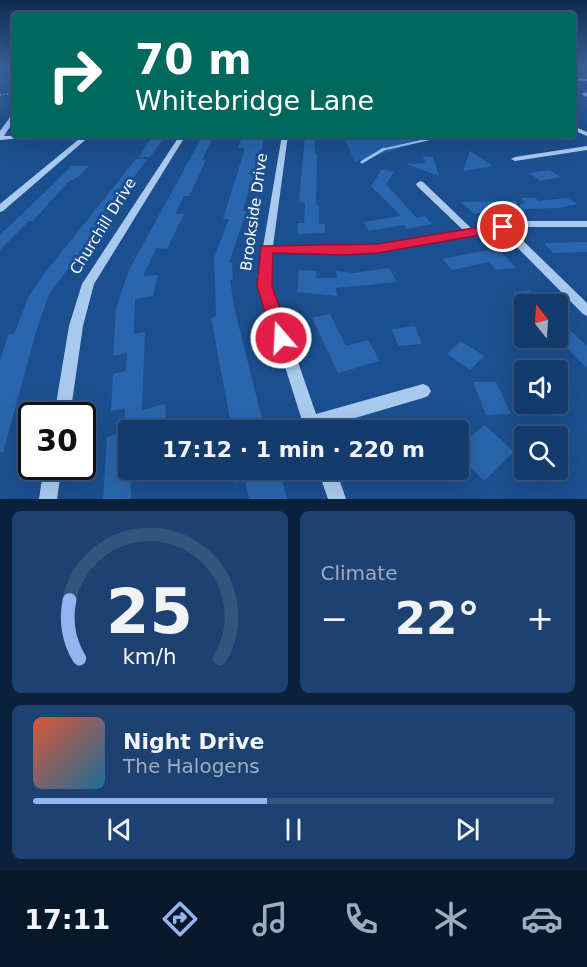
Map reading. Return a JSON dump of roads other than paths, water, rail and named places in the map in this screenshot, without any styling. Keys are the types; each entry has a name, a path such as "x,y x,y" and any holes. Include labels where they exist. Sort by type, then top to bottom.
{"street":[{"path":"0,138 12,119"},
{"path":"0,209 84,138"},
{"name":"Churchill Drive","path":"64,402 78,318 88,284 181,138"},
{"name":"Brookside Drive","path":"284,138 263,278 310,420"},
{"path":"515,159 587,148"},
{"path":"420,184 472,234"},
{"path":"266,249 357,250 397,247 503,227 587,224"},
{"path":"503,227 587,311"},
{"path":"334,420 423,391"},
{"path":"48,499 51,480"},
{"path":"330,480 337,499"}],"waterway":[{"path":"383,150 435,138"},
{"path":"362,162 383,150"}]}
